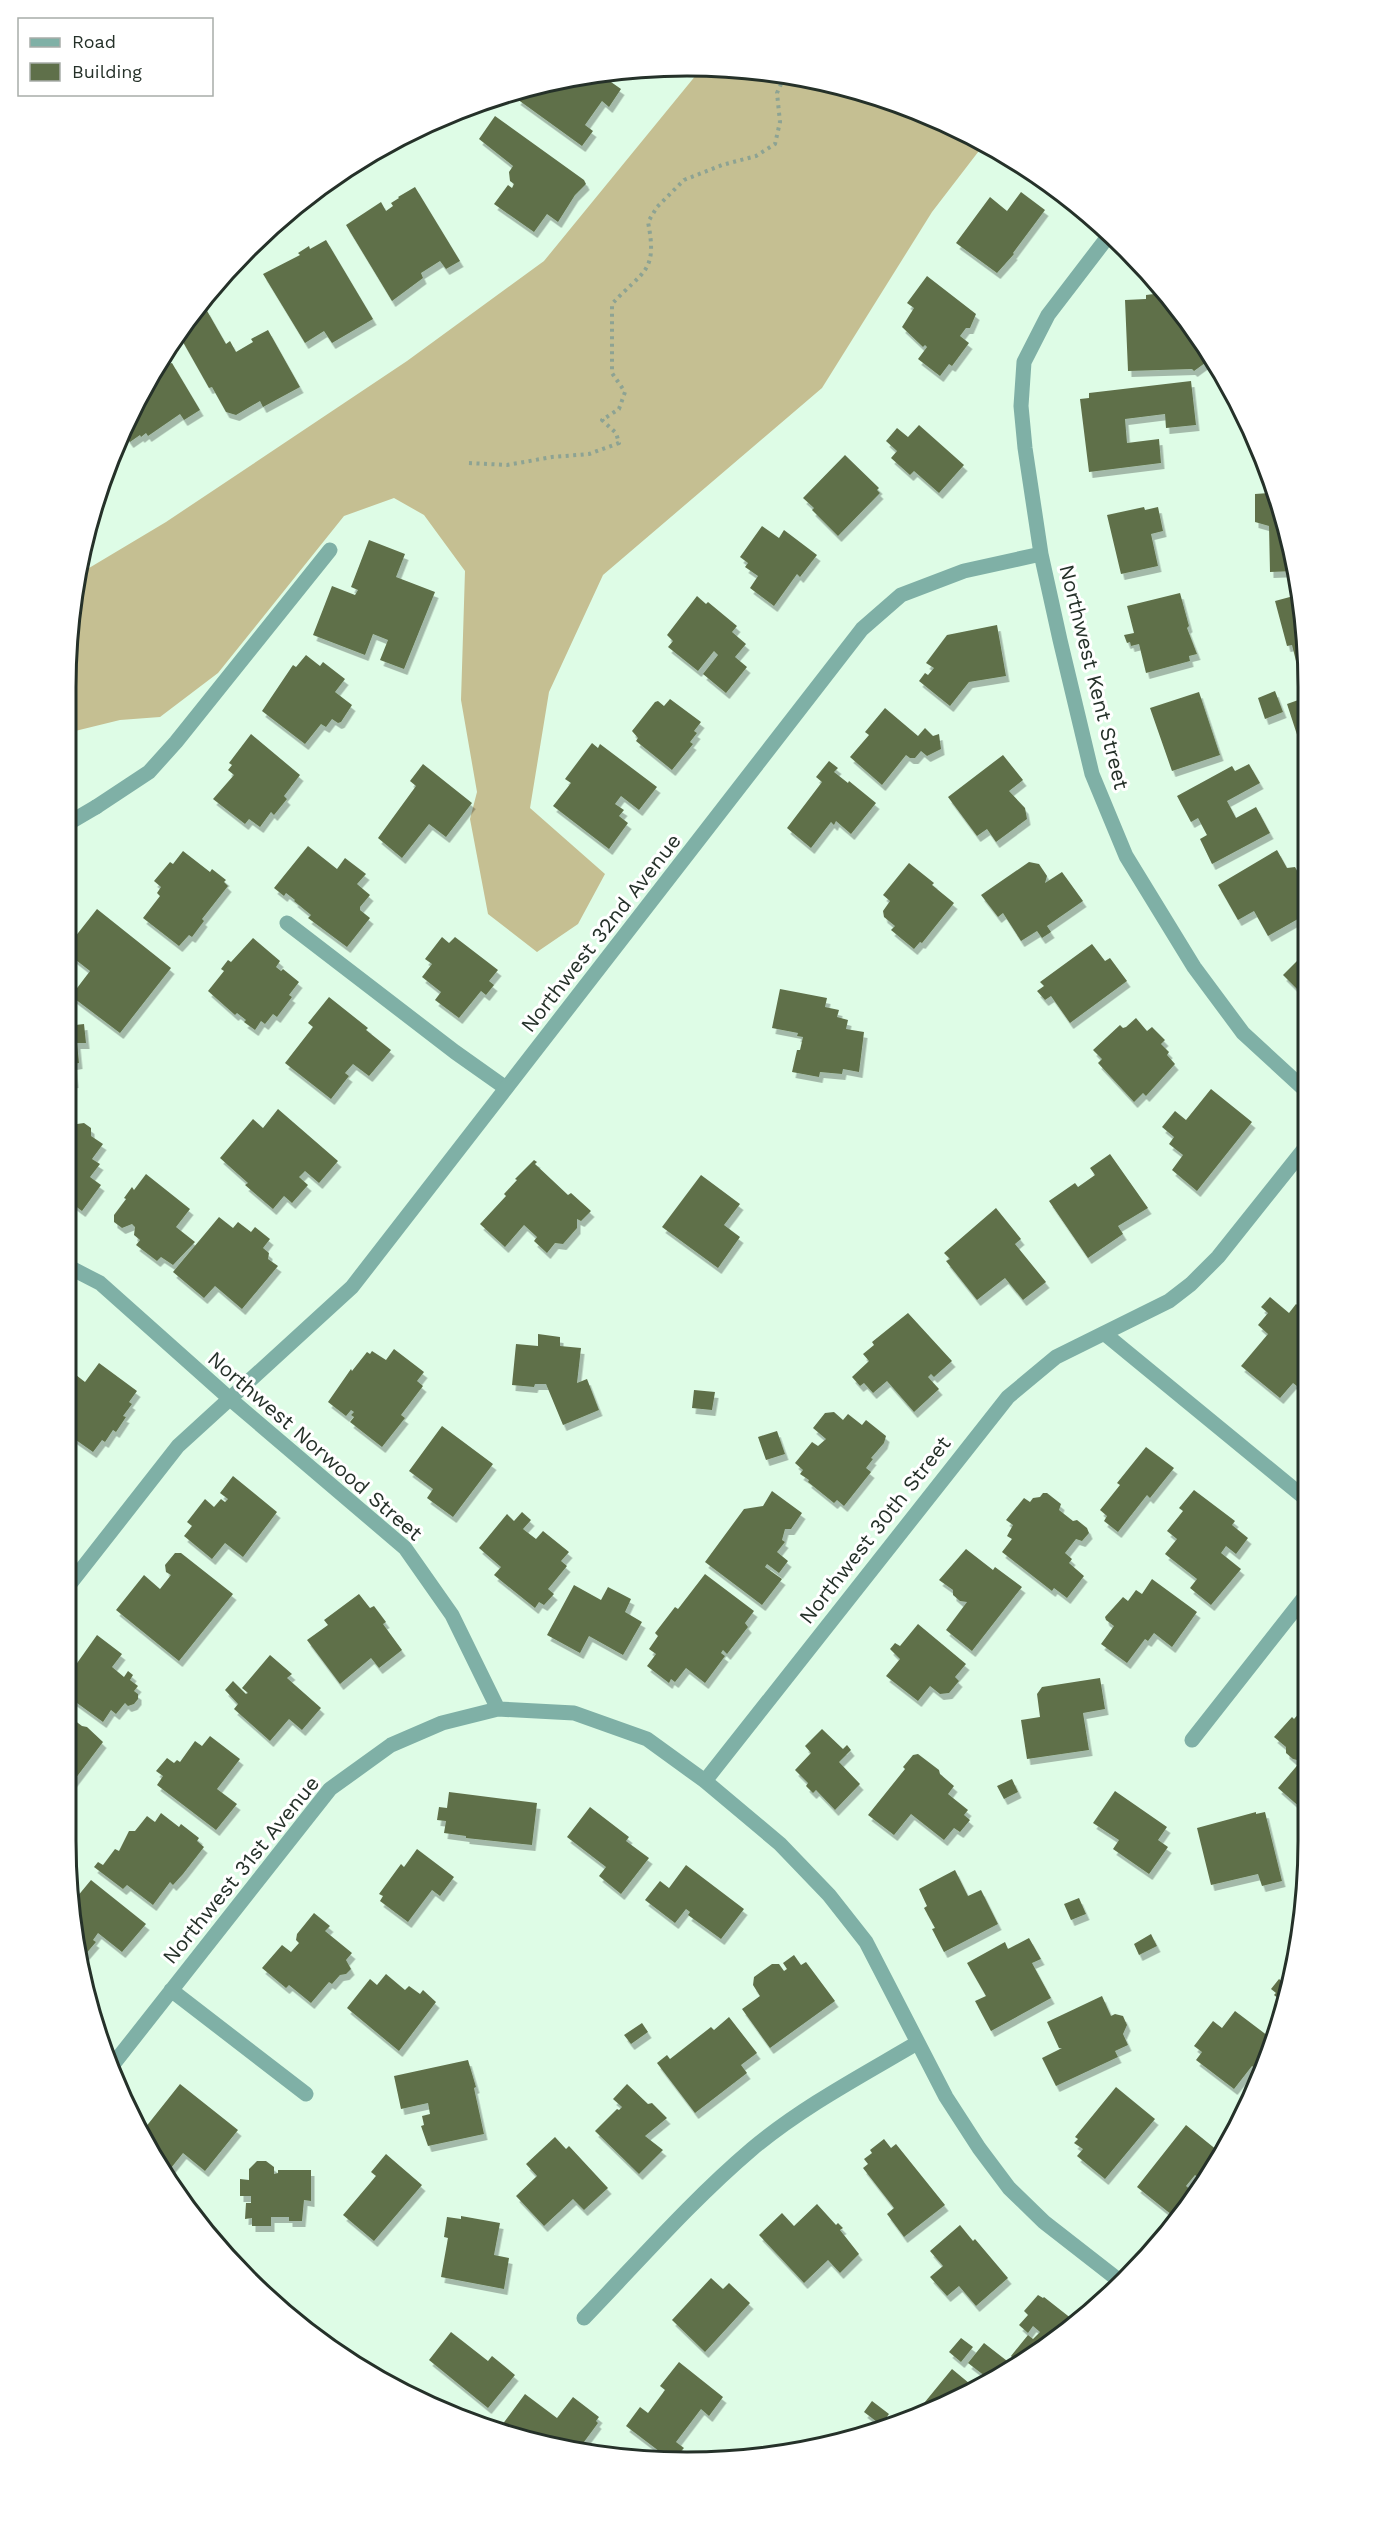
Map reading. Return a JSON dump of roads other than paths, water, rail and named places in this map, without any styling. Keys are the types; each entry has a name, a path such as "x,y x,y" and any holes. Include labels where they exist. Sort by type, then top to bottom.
{"street":[{"name":"Northwest Kent Street","path":"1105,241 1048,315 1024,362 1021,406 1041,554 1092,774 1126,856 1194,967 1243,1034 1298,1084"},
{"path":"76,819 149,772 176,742 330,550"},
{"name":"Northwest 32nd Avenue","path":"76,1576 178,1446 352,1287 862,629 901,595 964,571 1041,554"},
{"path":"287,923 455,1052 506,1088"},
{"name":"Northwest 30th Street","path":"705,1781 1008,1397 1056,1357 1169,1301 1191,1284 1218,1257 1298,1158"},
{"name":"Northwest Norwood Street","path":"76,1270 100,1282 229,1398 405,1548 452,1615 498,1709"},
{"path":"1105,1334 1298,1492"},
{"path":"1192,1740 1298,1605"},
{"path":"498,1709 574,1713 647,1739 705,1781 780,1844 829,1895 866,1942 917,2043 957,2114 1009,2187 1044,2222 1115,2277"},
{"name":"Northwest 31st Avenue","path":"117,2059 330,1789 391,1745 441,1723 498,1709"},
{"path":"171,1990 306,2094"},
{"path":"584,2318 695,2203 752,2149 820,2100 917,2043"}]}
